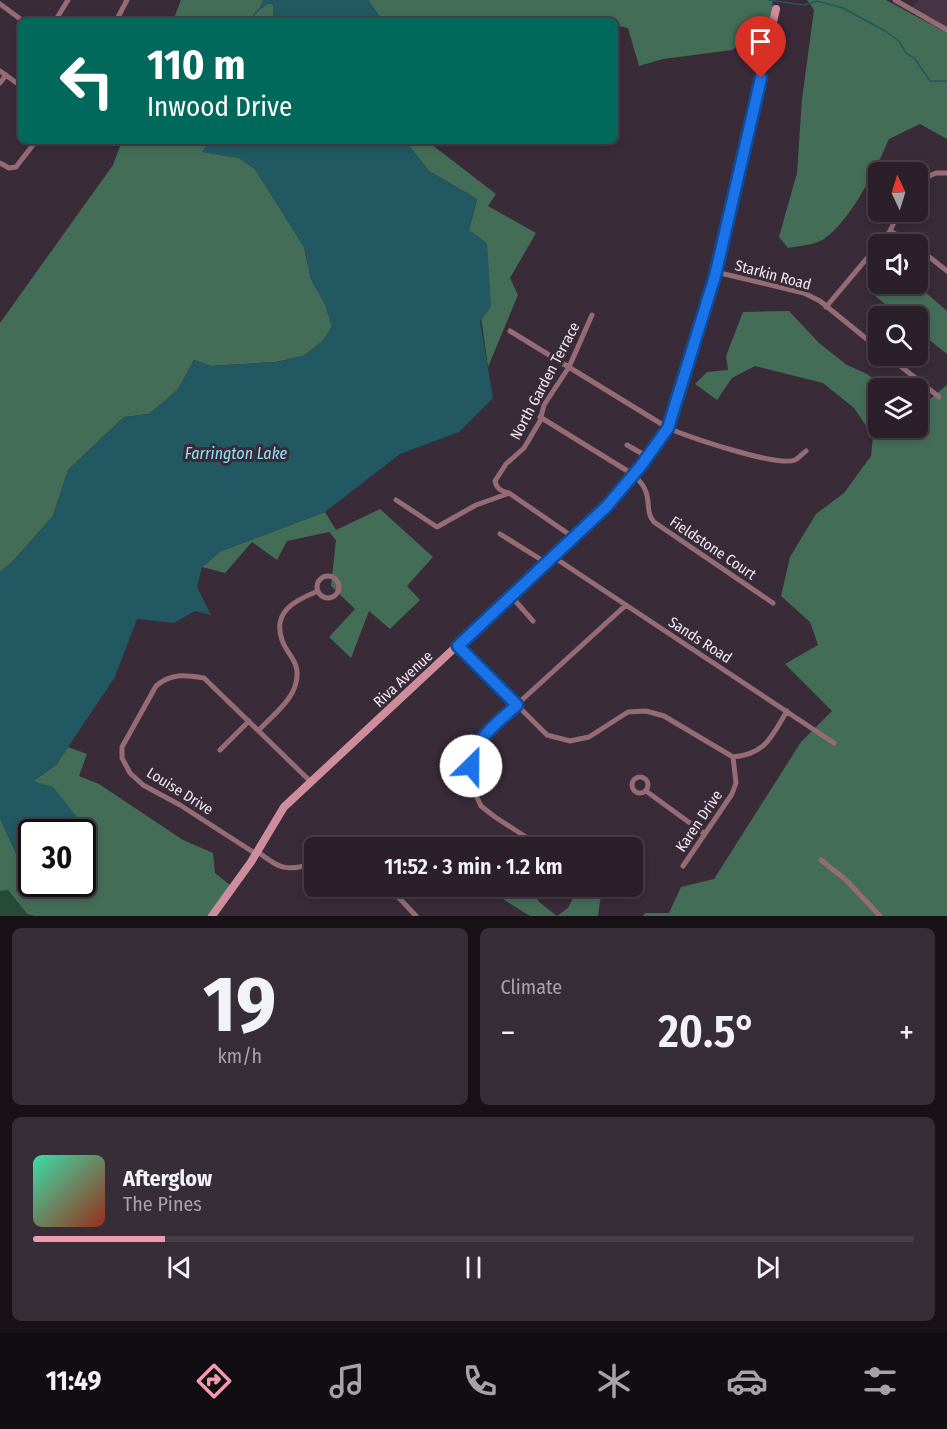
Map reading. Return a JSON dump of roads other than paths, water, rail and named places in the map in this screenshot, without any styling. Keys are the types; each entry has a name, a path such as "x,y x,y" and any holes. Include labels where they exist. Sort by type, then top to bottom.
{"street":[{"path":"57,18 68,0"},
{"path":"118,18 127,0"},
{"name":"Riva Avenue","path":"212,916 257,853 284,807 607,506 634,475 668,428 716,272 777,0"},
{"path":"895,0 947,30"},
{"path":"0,4 19,18"},
{"path":"0,83 3,73 18,84"},
{"path":"0,163 9,168 16,167 34,144"},
{"path":"928,176 936,172 947,173"},
{"path":"826,307 890,231 894,222"},
{"path":"890,231 895,234"},
{"path":"928,256 947,271"},
{"name":"Starkin Road","path":"716,272 804,293 826,307 868,340"},
{"name":"North Garden Terrace","path":"509,493 504,492 495,483 495,479 506,464 524,448 540,422 544,405 569,367 592,315"},
{"path":"510,331 668,428 685,435 762,458 783,461 796,460 806,450"},
{"path":"900,366 939,397"},
{"path":"540,417 634,475"},
{"path":"627,445 648,457"},
{"name":"Fieldstone Court","path":"634,475 646,491 649,512 654,522 773,603"},
{"path":"396,500 437,527 476,505 509,493 573,537"},
{"path":"501,534 545,562"},
{"name":"Sands Road","path":"552,556 834,743"},
{"path":"331,576 338,583 339,589 332,597 326,597 318,591 318,584 324,577 331,576"},
{"path":"259,730 290,697 296,684 295,661 283,642 280,630 285,612 298,599 318,591"},
{"path":"511,596 533,621"},
{"path":"526,837 482,806 473,789 472,755 490,729 626,605"},
{"path":"458,646 547,735 570,741 589,737 628,712 646,711 664,716 733,757 747,756 758,751 768,742 787,711"},
{"name":"Louise Drive","path":"304,866 290,869 273,864 180,805 143,785 130,773 122,758 122,747 156,686 164,679 186,675 204,678 311,782"},
{"path":"220,750 249,721"},
{"name":"Karen Drive","path":"683,866 732,794 736,783 733,757"},
{"path":"646,791 705,834"},
{"path":"821,860 846,880 880,916"},
{"path":"398,897 416,916"}],"water":[{"path":"263,0 368,0 381,18 273,18 273,4 269,3 259,9"},
{"name":"Farrington Lake","path":"207,144 407,144 429,171 477,199 469,230 487,243 491,307 480,321 493,398 459,432 400,454 325,512 221,551 202,567 197,587 211,615 195,611 174,623 137,619 115,677 56,765 33,781 53,787 77,819 18,819 18,858 0,818 0,572 14,560 53,516 68,470 124,417 149,414 177,390 194,360 211,366 276,362 303,356 323,341 332,326 325,304 311,279 304,247 255,169 239,158 202,152"}],"waterway":[{"path":"768,0 804,5 817,1 843,8 899,41 906,53 915,59 930,81 947,81"},
{"path":"252,18 259,9"}]}
